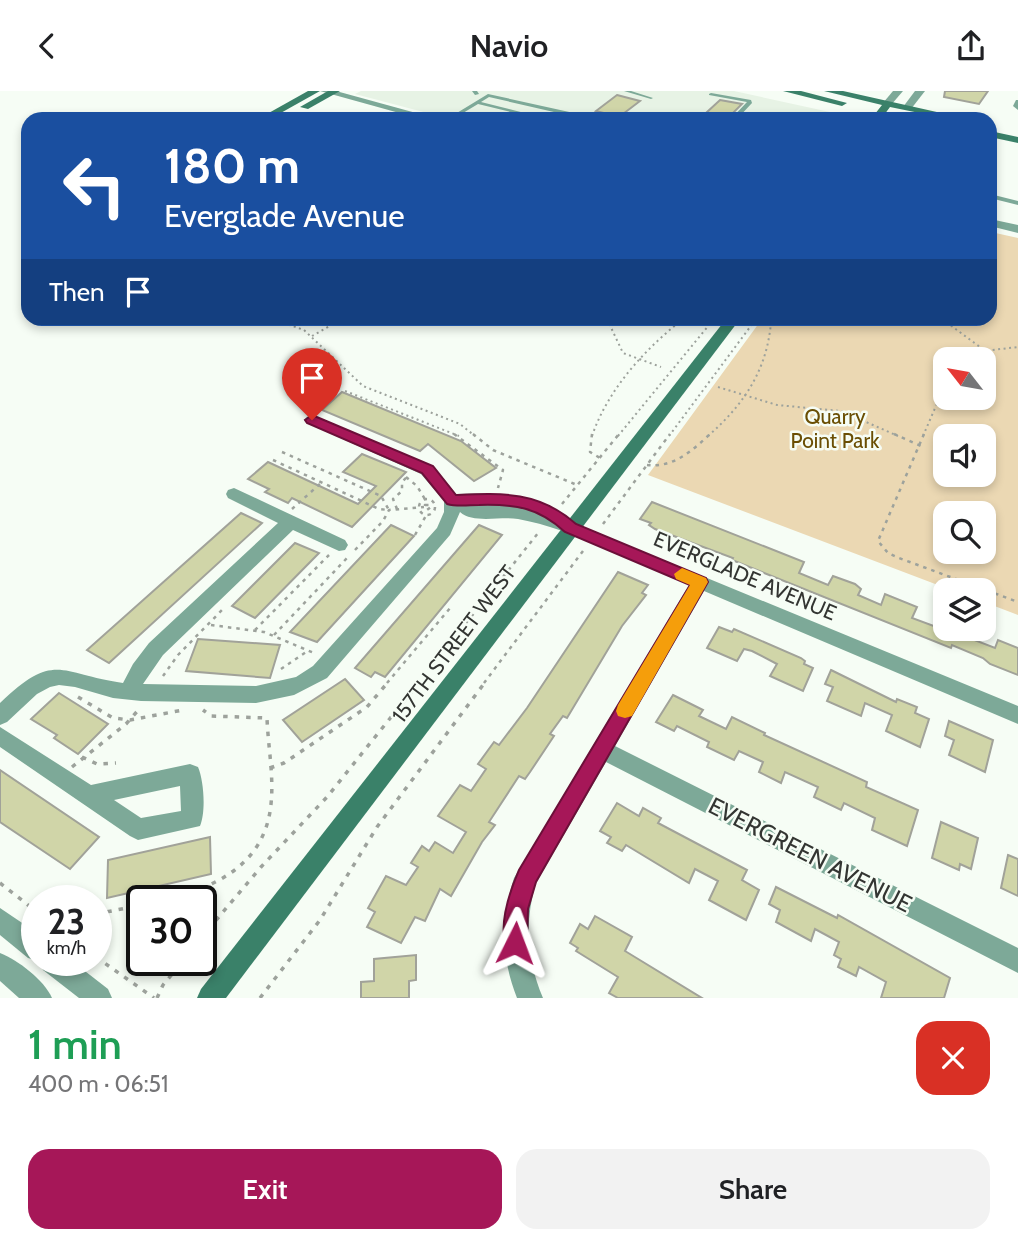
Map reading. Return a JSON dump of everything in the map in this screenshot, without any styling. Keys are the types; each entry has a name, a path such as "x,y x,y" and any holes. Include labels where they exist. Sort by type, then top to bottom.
{"street":[{"path":"276,112 315,91"},
{"path":"788,91 882,111"},
{"path":"829,91 882,111"},
{"path":"882,111 898,91"},
{"path":"904,112 920,91"},
{"path":"296,112 331,92 407,112"},
{"path":"997,126 1018,131"},
{"path":"997,136 1018,140"},
{"path":"997,224 1018,229"},
{"name":"157TH STREET WEST","path":"210,998 728,326"},
{"path":"312,420 419,465 436,478 452,506"},
{"path":"234,494 339,545"},
{"name":"EVERGLADE AVENUE","path":"452,506 516,500 554,513 570,528 1018,715"},
{"path":"452,506 509,512 544,527 570,528"},
{"path":"0,716 36,684 53,677 75,678 129,692 233,696 279,694 309,680 329,661 439,538 452,506"},
{"path":"129,692 140,670 156,649 287,520"},
{"path":"530,998 522,978 515,943 521,893 534,864 700,582"},
{"path":"0,736 88,796"},
{"name":"EVERGREEN AVENUE","path":"602,750 1018,961"},
{"path":"0,920 21,936"},
{"path":"0,965 38,998"},
{"path":"71,976 99,998"}],"lane":[{"path":"461,112 494,91"},
{"path":"626,91 651,98"},
{"path":"711,94 749,100 750,103 741,112"},
{"path":"488,95 562,112"},
{"path":"1018,101 1015,106 1018,109"},
{"path":"477,102 513,112"},
{"path":"997,198 1018,203"}],"path":[{"path":"293,326 304,330 363,386 460,423 493,450 577,485"},
{"path":"311,337 330,326"},
{"path":"610,326 624,353 661,367"},
{"path":"600,458 590,451 590,438 621,382 653,343 674,326"},
{"path":"560,507 708,326"},
{"path":"603,524 751,326"},
{"path":"647,465 665,465 677,459 723,422 756,380 771,326"},
{"path":"951,326 979,347"},
{"path":"996,350 1018,347"},
{"path":"718,387 776,405 841,411 921,446"},
{"path":"345,391 461,437 503,470 497,492"},
{"path":"935,410 878,541 888,553 899,558 1018,602"},
{"path":"282,452 381,496 388,510"},
{"path":"273,460 379,509 424,507"},
{"path":"397,509 393,499 402,491 402,482 419,465"},
{"path":"406,477 417,485 426,501"},
{"path":"287,520 321,482"},
{"path":"415,535 427,514 434,511 436,506 433,502 426,501 418,507"},
{"path":"418,507 427,514"},
{"path":"274,635 383,521 388,510"},
{"path":"217,919 261,867 334,789 544,527"},
{"path":"255,630 339,545"},
{"path":"260,998 320,920 377,827 587,545"},
{"path":"270,768 284,764 367,707 450,607"},
{"path":"209,624 228,630 255,630 274,635 329,661"},
{"path":"281,669 309,650"},
{"path":"82,757 97,764 116,763"},
{"path":"0,883 21,899"},
{"path":"112,969 144,994 155,998 170,976"}],"shaded area":[{"path":"361,91 734,91 830,112 423,112 355,94"}],"green space":[{"name":"Quarry Point Park","path":"997,233 1018,238 1018,615 996,607 996,578 933,578 933,583 648,475 757,326 997,326"}],"building":[{"path":"945,91 988,91 979,104 944,97"},
{"path":"617,95 640,101 626,112 596,111"},
{"path":"720,100 742,104 734,112 707,112"},
{"path":"342,392 461,441 496,468 474,481 428,444 420,451 322,410"},
{"path":"362,454 406,472 352,527 292,498 288,503 265,492 269,489 248,479 268,462 358,504 376,486 343,472"},
{"path":"652,502 804,562 799,573 828,585 833,576 855,584 861,589 858,595 881,605 885,594 917,607 912,618 933,626 933,641 732,560 733,558 655,529 649,525 651,523 640,519"},
{"path":"241,513 262,523 109,663 87,650"},
{"path":"391,525 414,536 317,642 290,632"},
{"path":"479,525 502,535 385,677 375,672 371,677 355,668"},
{"path":"295,543 319,553 255,618 232,606"},
{"path":"618,572 648,585 642,593 646,595 622,626 567,718 563,716 550,734 554,736 530,772 525,779 519,776 489,822 495,825 451,896 440,889 425,921 415,917 401,943 367,927 375,912 368,908 386,876 406,885 418,867 411,863 422,846 429,851 435,842 453,853 466,832 438,816 460,785 471,791 486,769 478,764 494,742 499,745 527,708"},
{"path":"719,627 732,632 734,629 805,661 804,664 813,668 803,691 770,676 777,664 752,651 744,649 737,661 707,648"},
{"path":"198,639 280,645 270,678 186,671"},
{"path":"998,640 1018,648 1018,675 952,645 951,648 934,641 977,641 995,648"},
{"path":"831,670 896,702 897,699 917,707 915,713 929,719 920,747 886,731 892,715 865,703 861,716 827,701 833,687 825,684"},
{"path":"345,679 364,700 302,742 283,720"},
{"path":"59,693 108,724 78,754 54,738 57,735 31,719"},
{"path":"673,695 703,710 699,716 726,729 732,717 765,733 764,735 867,782 866,787 918,810 907,846 872,830 875,818 844,803 841,810 814,797 818,787 785,772 781,783 759,772 763,762 739,751 734,760 707,747 709,742 677,726 674,731 656,722"},
{"path":"949,721 993,740 985,772 949,755 954,740 945,736"},
{"path":"0,770 99,837 70,869 0,822"},
{"path":"617,803 639,816 643,808 661,818 658,823 747,870 742,880 759,890 746,920 709,900 718,881 695,869 689,883 626,845 622,851 607,843 611,837 600,831"},
{"path":"941,822 978,838 971,869 960,864 959,870 932,858"},
{"path":"210,837 211,874 163,885 126,885 126,894 112,897 112,885 107,885 108,860"},
{"path":"1008,855 1018,859 1018,896 1001,888"},
{"path":"776,887 837,918 838,915 950,978 944,998 881,998 886,982 859,967 856,976 838,967 841,959 834,955 839,942 815,929 811,941 776,922 780,910 769,904"},
{"path":"595,916 632,937 625,951 702,998 618,998 609,993 618,977 576,951 578,948 570,943 580,924 588,929"},
{"path":"416,955 416,980 409,981 409,998 361,998 361,982 374,981 374,959"}],"slow traffic":[{"path":"625,711 700,582 682,574"}],"route":[{"path":"312,420 427,470 445,488 452,500 491,498 533,504 554,513 570,528 700,582 526,878 517,909 515,943"}]}
